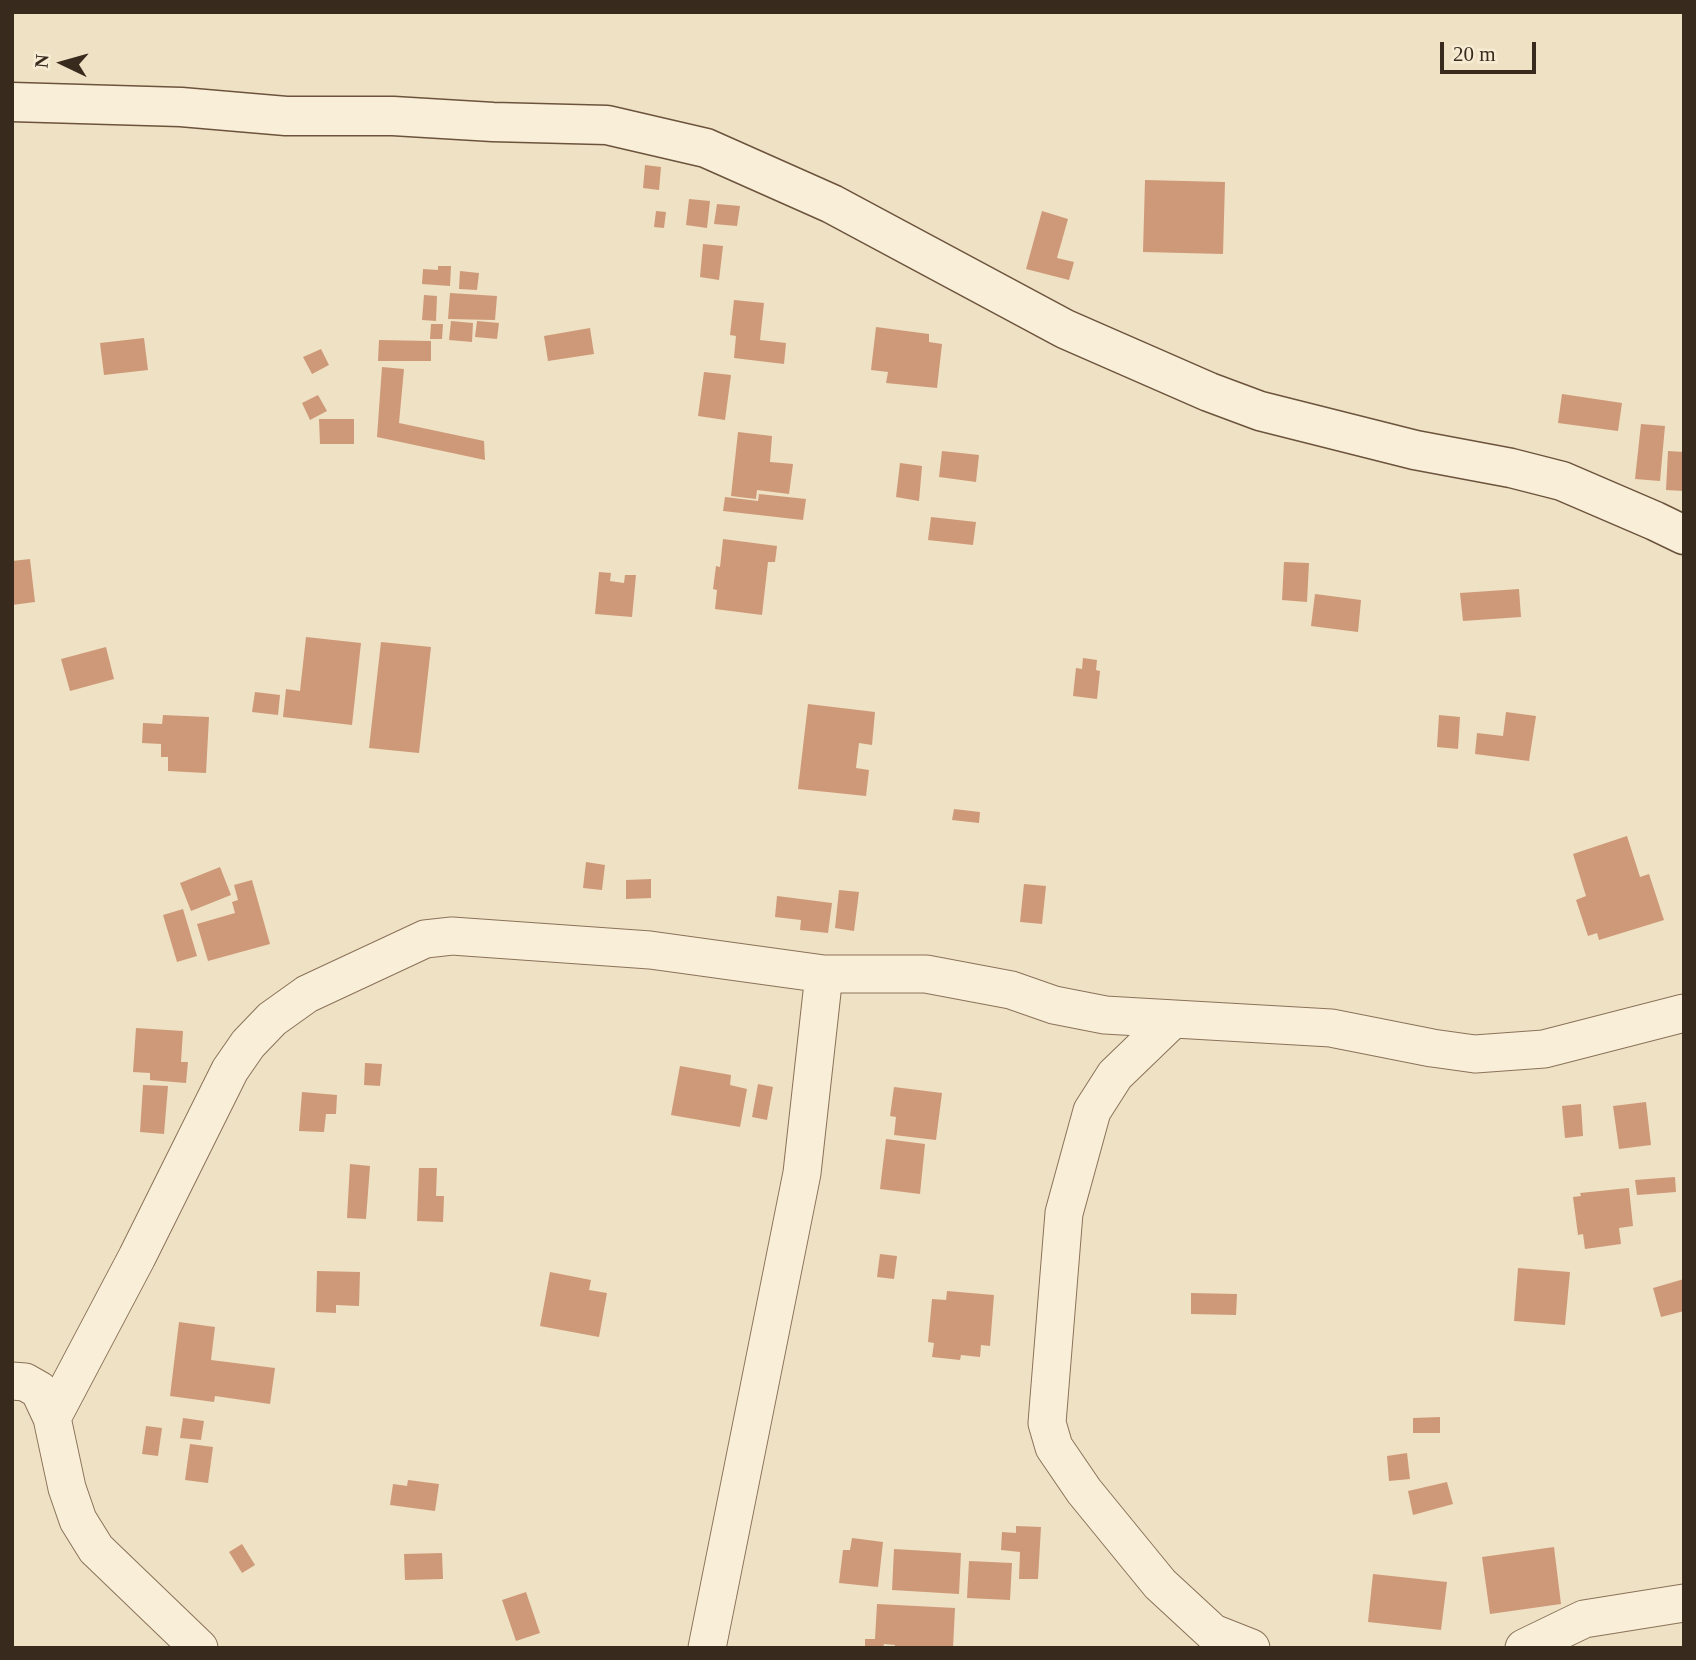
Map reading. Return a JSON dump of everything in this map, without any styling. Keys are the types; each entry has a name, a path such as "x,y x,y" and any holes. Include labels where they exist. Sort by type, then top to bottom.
{"street":[{"path":"12,102 181,107 286,116 393,116 607,125 706,148 892,234 1065,329 1209,392 1272,414 1415,450 1511,468 1562,481 1684,536"},
{"path":"52,1418 137,1257 230,1070 248,1044 272,1019 307,994 425,939 452,936 650,950 824,974 926,974 1000,987 1105,1016 1331,1028 1475,1054 1544,1049 1684,1013"},
{"path":"707,1648 802,1173 824,974"},
{"path":"1172,1020 1115,1075 1092,1111 1064,1213 1047,1423 1054,1447 1084,1491 1160,1584 1213,1633 1251,1648"},
{"path":"12,1381 33,1385 39,1390 52,1418 67,1488 79,1520 96,1549 199,1648"},
{"path":"1524,1648 1584,1619 1684,1603"}],"building":[{"path":"645,165 661,167 659,190 643,188"},
{"path":"1145,180 1225,182 1223,254 1143,252"},
{"path":"689,199 710,201 707,228 686,225"},
{"path":"717,204 740,206 737,226 714,224"},
{"path":"656,211 666,212 664,228 654,227"},
{"path":"1042,211 1068,219 1057,258 1074,262 1069,280 1026,269"},
{"path":"703,244 723,246 719,280 700,277"},
{"path":"438,266 451,266 450,286 422,284 423,269 438,270"},
{"path":"460,271 479,273 477,290 459,289"},
{"path":"450,293 497,296 495,320 448,319"},
{"path":"424,295 437,296 436,321 422,320"},
{"path":"734,300 764,303 760,340 786,343 784,364 734,358 736,336 730,335"},
{"path":"451,321 473,323 472,342 449,340"},
{"path":"477,321 499,323 497,339 475,337"},
{"path":"431,324 443,324 442,339 430,339"},
{"path":"876,327 929,334 929,342 942,344 937,388 886,383 888,372 871,370"},
{"path":"590,328 594,354 548,361 544,336"},
{"path":"144,338 148,370 104,375 100,343"},
{"path":"379,340 431,341 431,361 378,361"},
{"path":"321,349 329,365 312,374 303,357"},
{"path":"382,367 404,369 399,423 484,441 485,460 377,437"},
{"path":"704,372 731,375 725,420 698,416"},
{"path":"1562,394 1622,403 1618,431 1558,423"},
{"path":"318,395 327,411 310,420 302,403"},
{"path":"319,419 354,419 354,444 320,444"},
{"path":"1641,424 1665,426 1660,481 1635,479"},
{"path":"738,432 772,436 770,462 793,464 789,494 757,490 756,499 731,496"},
{"path":"942,451 979,455 976,482 939,477"},
{"path":"1668,451 1684,452 1684,491 1666,490"},
{"path":"900,463 922,466 919,501 896,497"},
{"path":"759,494 806,499 803,520 723,511 725,497 758,501"},
{"path":"931,517 976,522 973,545 928,540"},
{"path":"723,539 777,546 775,562 768,562 762,615 715,609 717,590 713,589 716,566 720,567"},
{"path":"30,559 35,602 12,605 12,561"},
{"path":"1284,562 1309,563 1307,602 1282,600"},
{"path":"599,572 611,573 610,581 624,583 625,575 636,575 632,617 595,614"},
{"path":"1519,589 1521,617 1463,621 1460,593"},
{"path":"1315,594 1361,600 1358,632 1311,626"},
{"path":"306,637 361,643 352,725 283,717 286,689 300,691"},
{"path":"381,642 431,647 419,753 369,748"},
{"path":"106,647 114,679 70,691 61,659"},
{"path":"1083,658 1097,660 1096,670 1100,671 1097,699 1073,696 1076,668 1082,669"},
{"path":"255,692 280,695 278,715 252,712"},
{"path":"808,704 875,712 872,745 859,743 856,768 869,770 866,796 798,789"},
{"path":"1506,712 1536,716 1529,761 1475,754 1477,733 1503,736"},
{"path":"163,715 209,717 206,773 168,771 168,757 161,757 161,744 142,743 143,723 162,724"},
{"path":"1439,715 1460,717 1458,749 1437,747"},
{"path":"954,809 980,812 979,823 952,820"},
{"path":"1627,836 1640,877 1649,874 1664,920 1599,940 1597,933 1588,936 1576,900 1586,896 1573,854"},
{"path":"586,862 605,865 602,890 583,888"},
{"path":"220,867 231,895 191,911 180,883"},
{"path":"651,879 651,898 626,899 626,880"},
{"path":"252,880 270,944 208,961 197,924 235,913 232,902 238,900 234,885"},
{"path":"1024,884 1046,886 1042,924 1020,922"},
{"path":"839,890 859,892 854,931 835,928"},
{"path":"777,896 832,903 828,933 800,930 801,920 775,917"},
{"path":"183,909 197,956 177,962 163,915"},
{"path":"136,1028 183,1031 181,1062 188,1062 186,1083 150,1080 150,1073 133,1072"},
{"path":"365,1063 382,1064 380,1086 364,1085"},
{"path":"680,1066 731,1075 730,1085 747,1089 740,1127 671,1115"},
{"path":"758,1084 773,1087 767,1120 752,1117"},
{"path":"143,1085 168,1086 164,1134 140,1132"},
{"path":"894,1087 942,1093 936,1140 894,1135 896,1117 890,1116"},
{"path":"302,1092 337,1095 336,1114 326,1114 324,1132 299,1131"},
{"path":"1646,1102 1651,1145 1619,1149 1613,1106"},
{"path":"1581,1104 1583,1136 1565,1138 1562,1106"},
{"path":"886,1139 925,1144 920,1194 880,1189"},
{"path":"350,1164 370,1166 366,1219 347,1218"},
{"path":"419,1168 437,1168 436,1196 444,1196 443,1222 417,1221"},
{"path":"1675,1177 1676,1192 1637,1195 1635,1180"},
{"path":"1629,1188 1633,1226 1619,1228 1621,1244 1585,1249 1583,1234 1578,1235 1573,1197 1581,1196 1580,1193"},
{"path":"880,1254 897,1256 894,1279 877,1277"},
{"path":"1518,1268 1570,1272 1565,1325 1514,1321"},
{"path":"317,1271 360,1272 359,1306 336,1305 336,1313 316,1312"},
{"path":"550,1272 591,1280 589,1290 607,1293 599,1337 540,1326"},
{"path":"1684,1279 1684,1311 1661,1317 1653,1288"},
{"path":"947,1291 994,1295 990,1346 981,1345 980,1357 961,1355 960,1360 932,1357 934,1343 928,1342 932,1299 946,1300"},
{"path":"1191,1293 1237,1294 1236,1315 1191,1314"},
{"path":"179,1322 215,1327 211,1360 275,1368 270,1404 215,1396 214,1402 170,1396"},
{"path":"1440,1417 1440,1433 1413,1433 1413,1418"},
{"path":"183,1418 204,1421 201,1440 180,1438"},
{"path":"146,1426 162,1428 158,1456 142,1454"},
{"path":"190,1444 213,1447 208,1483 185,1480"},
{"path":"1407,1453 1410,1479 1389,1481 1387,1456"},
{"path":"408,1480 439,1484 435,1511 390,1505 393,1484 407,1486"},
{"path":"1447,1482 1453,1504 1413,1515 1408,1491"},
{"path":"1016,1526 1041,1527 1038,1579 1019,1579 1020,1552 1001,1550 1002,1532 1016,1533"},
{"path":"852,1538 883,1542 878,1587 839,1583 843,1550 850,1550"},
{"path":"242,1544 255,1565 242,1573 229,1552"},
{"path":"1554,1547 1561,1604 1490,1614 1482,1557"},
{"path":"894,1549 961,1553 959,1594 892,1590"},
{"path":"442,1553 443,1579 405,1580 404,1554"},
{"path":"969,1561 1012,1563 1010,1600 967,1598"},
{"path":"1373,1574 1447,1582 1441,1630 1368,1622"},
{"path":"526,1592 540,1633 516,1641 502,1600"},
{"path":"877,1604 955,1608 953,1648 895,1648 895,1645 884,1644 883,1648 865,1648 865,1639 875,1639"}]}
